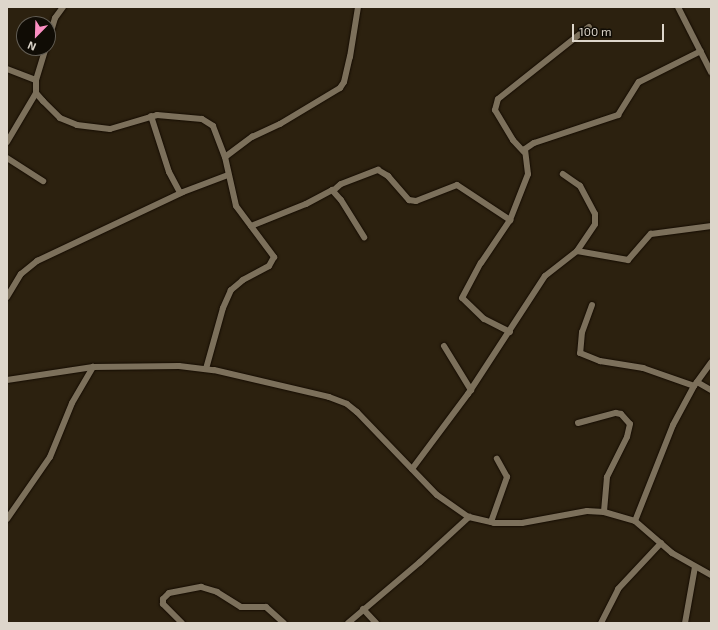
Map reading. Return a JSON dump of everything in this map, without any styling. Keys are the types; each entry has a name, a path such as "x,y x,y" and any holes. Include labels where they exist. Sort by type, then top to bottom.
{"street":[{"path":"56,18 58,12 63,7"},
{"path":"224,157 252,137 286,121 340,88 344,82 350,57 358,7"},
{"path":"678,7 702,51 711,72"},
{"path":"510,332 484,319 462,298 482,263 510,220 528,174 524,152 513,140 495,110 498,99 589,28"},
{"path":"524,152 534,143 618,116 639,82 702,51"},
{"path":"7,142 36,93 36,80 44,56"},
{"path":"7,69 36,80"},
{"path":"36,93 60,118 77,125 110,129 151,116 194,117 208,122 213,126 224,157 236,206 274,257 269,266 243,280 231,290 223,308 206,369"},
{"path":"151,116 169,172 180,193"},
{"path":"7,158 43,181"},
{"path":"251,226 306,204 327,191 334,190 340,184 378,170 388,176 409,200 416,201 457,185 510,220"},
{"path":"412,469 471,390 545,276 577,251 596,218 580,186 563,174"},
{"path":"7,297 21,274 37,261 180,193 228,175"},
{"path":"334,190 364,237"},
{"path":"577,251 628,260 651,234 711,226"},
{"path":"592,305 582,332 580,353 600,361 643,368 711,390"},
{"path":"444,346 471,390"},
{"path":"635,521 673,425 696,384 711,363"},
{"path":"7,380 93,367 158,365 206,369 258,379 347,404 446,504 469,517 491,522 522,523 587,511 604,512 635,521 661,543 695,567 711,576"},
{"path":"7,519 50,457 72,404 93,367"},
{"path":"578,423 616,413 621,414 630,424 627,437 607,477 604,512"},
{"path":"491,522 507,477 497,459"},
{"path":"348,623 420,562 469,517"},
{"path":"601,623 618,589 661,543"},
{"path":"685,623 695,567"},
{"path":"182,623 163,604 162,599 169,593 201,587 217,592 241,607 266,607 284,623"},
{"path":"363,609 376,623"}]}
